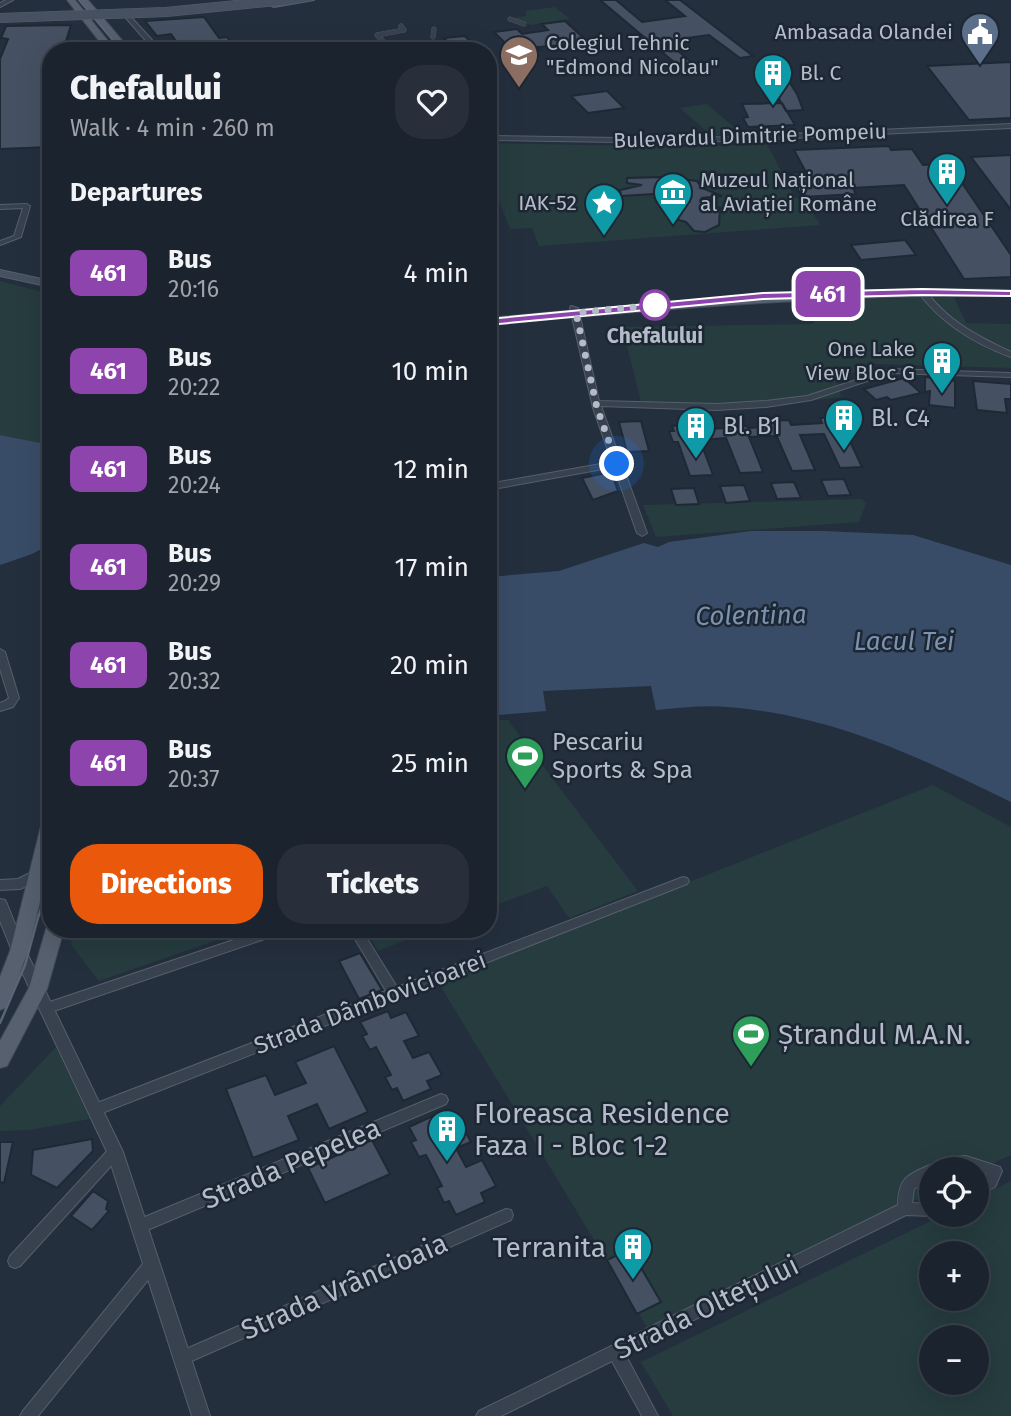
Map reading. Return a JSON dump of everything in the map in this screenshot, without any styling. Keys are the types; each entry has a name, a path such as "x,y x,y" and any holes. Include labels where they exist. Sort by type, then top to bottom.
{"main road":[{"path":"71,0 104,42"},
{"path":"84,0 119,42"},
{"path":"0,18 82,16 257,0"},
{"path":"0,18 166,12 287,0"},
{"path":"96,15 128,17 207,12 310,0"},
{"path":"0,266 42,275"},
{"path":"0,273 42,282"},
{"path":"497,318 768,291 1011,291"},
{"path":"575,311 763,296 1011,291"},
{"path":"0,1002 19,951 42,857"},
{"path":"0,1060 38,989 52,938"}],"street":[{"path":"0,5 10,0"},
{"path":"128,17 151,42"},
{"path":"510,19 524,24"},
{"path":"384,42 377,35 404,30 401,26"},
{"path":"433,37 434,29"},
{"name":"Bulevardul Dimitrie Pompeiu","path":"497,138 679,141 1011,126"},
{"path":"0,207 27,206 17,237 0,243"},
{"path":"922,292 935,311 950,324 1011,355"},
{"path":"575,311 596,403 642,533"},
{"path":"596,403 717,407 766,404 808,398 890,371 1011,375"},
{"path":"497,485 617,464"},
{"path":"1,656 13,698 5,706"},
{"path":"0,886 20,884 38,874"},
{"name":"Strada Dâmbovicioarei","path":"97,1109 683,881"},
{"path":"0,904 19,951 97,1109 115,1152 201,1416"},
{"path":"48,1008 254,938"},
{"path":"360,938 395,995"},
{"name":"Strada Pepelea","path":"140,1226 441,1100"},
{"path":"15,1261 115,1152"},
{"path":"989,1169 995,1171 989,1184"},
{"path":"905,1209 905,1189 910,1181 919,1177"},
{"name":"Strada Oltețului","path":"484,1416 905,1209 919,1210"},
{"name":"Strada Vrâncioaia","path":"182,1358 506,1215"},
{"path":"28,1416 151,1265"},
{"path":"615,1352 650,1416"}],"green space":[{"path":"555,7 570,19 531,25 513,18 526,16 526,11"},
{"path":"707,104 742,134 712,136 680,108"},
{"path":"497,143 684,147 767,144 795,198 804,198 820,225 539,246 532,228 510,229 497,196"},
{"path":"0,281 42,292 42,443 0,435"},
{"path":"954,297 966,323 1011,324 1011,368 875,364 838,378 841,397 774,405 642,405 622,327 814,324 807,301"},
{"path":"862,499 866,503 859,522 656,537 643,505"},
{"name":"Pescariu Sports & Spa","path":"497,720 508,720 638,891 569,918 547,886 497,905"},
{"name":"Ștrandul M.A.N.","path":"933,785 1011,827 1011,1155 989,1165 989,1157 919,1157 919,1199 648,1329 438,982"},
{"path":"72,938 223,938 99,981 71,945"},
{"path":"370,938 411,938 378,951"},
{"path":"56,1047 90,1119 29,1130 0,1131 0,1106"},
{"path":"1011,1181 1011,1416 673,1416 641,1362 919,1227 989,1227 989,1192"}],"water":[{"path":"0,435 42,443 42,549 0,565"},
{"name":"Lacul Tei","path":"751,531 913,535 1011,565 1011,802 908,754 839,728 766,711 718,706 656,710 651,686 543,691 546,711 497,715 497,576 559,571 644,543 658,547 669,542"}],"building":[{"path":"600,0 616,0 642,22 685,16 665,0 680,0 753,56 740,58 709,35 666,41 696,66 681,68"},
{"path":"204,17 219,38 227,37 231,42 177,42 171,34 157,36 145,21"},
{"path":"565,21 589,43 537,47 540,50 516,54 494,32 517,29 522,34 548,30 542,24"},
{"path":"71,25 66,42 42,42 42,147 0,149 0,59 8,39 1,38 6,26"},
{"path":"465,36 471,42 448,42 444,38"},
{"path":"1011,62 1011,118 969,120 927,66"},
{"path":"782,70 797,94 803,110 786,111 763,71"},
{"path":"607,91 624,108 588,113 571,96"},
{"path":"782,103 795,125 748,127 743,118 748,117 742,104"},
{"path":"889,146 891,150 912,149 923,165 949,164 1011,255 1011,277 964,279 904,185 853,188 856,194 802,197 789,173 806,172 794,150"},
{"path":"1011,155 1011,210 971,157"},
{"path":"662,177 697,181 702,188 722,196 701,198 711,201 704,202 720,208 719,225 705,232 694,231 686,222 675,219 668,197 654,194 621,196 620,190 642,185 627,183 627,178"},
{"path":"905,240 916,255 861,260 851,245"},
{"name":"One Lake View Bloc G","path":"925,377 955,381 955,408 929,405 930,391 925,392"},
{"path":"904,378 921,393 891,400 887,397 876,400 864,389"},
{"path":"973,381 1011,384 1011,399 1005,399 1007,413 977,410"},
{"path":"840,417 842,422 847,421 852,432 846,433 862,467 840,468 824,434 800,435 815,470 792,471 777,437 749,437 763,472 740,473 726,438 700,440 713,475 690,476 678,442 673,442 669,431 674,431 672,426 692,425 694,430 725,428 723,423 743,422 750,428 771,426 769,421 789,420 791,425 822,423 820,418"},
{"path":"641,421 649,451 627,452 619,422"},
{"path":"611,472 618,491 593,500 582,478"},
{"path":"844,479 851,495 828,496 821,480"},
{"path":"794,482 801,498 777,499 771,483"},
{"path":"744,485 750,501 726,503 720,486"},
{"path":"694,488 699,504 676,505 671,489"},
{"path":"360,953 382,990 359,999 339,961"},
{"path":"388,1011 391,1018 406,1012 419,1036 404,1041 413,1058 429,1052 442,1075 427,1081 431,1089 403,1101 397,1088 392,1090 385,1077 391,1075 376,1047 370,1050 362,1036 367,1034 360,1022"},
{"path":"334,1046 368,1112 329,1129 317,1104 288,1116 299,1140 253,1158 226,1089 266,1075 275,1095 306,1083 295,1062"},
{"name":"Floreasca Residence Faza I - Bloc 1-2","path":"437,1114 441,1122 456,1115 471,1142 456,1148 466,1167 482,1160 496,1186 481,1193 485,1202 456,1215 449,1201 444,1203 437,1188 442,1186 426,1155 419,1157 411,1142 416,1140 409,1127"},
{"path":"92,1139 93,1151 57,1188 31,1175 33,1150"},
{"path":"372,1140 390,1174 325,1203 308,1168"},
{"path":"0,1142 13,1142 4,1183 0,1182"},
{"path":"93,1191 108,1201 106,1209 109,1211 92,1230 71,1216"},
{"name":"Terranita","path":"630,1249 661,1302 637,1314 607,1260"}],"tram line":[{"path":"79,0 114,42"},
{"path":"39,916 42,902"},
{"path":"0,1023 25,965 39,914"}],"bus line":[{"name":"461","path":"497,321 763,296 1011,293"}],"place":[{"name":"Ambasada Olandei","path":"980,66"},
{"name":"Colegiul Tehnic \"Edmond Nicolau\"","path":"519,89"},
{"name":"Bl. C","path":"773,107"},
{"name":"Clădirea F","path":"947,206"},
{"name":"Muzeul Național al Aviației Române","path":"673,226"},
{"name":"IAK-52","path":"604,237"},
{"name":"Chefalului","path":"655,305"},
{"name":"One Lake View Bloc G","path":"942,395"},
{"name":"Bl. C4","path":"844,452"},
{"name":"Bl. B1","path":"696,460"},
{"name":"Pescariu Sports & Spa","path":"525,790"},
{"name":"Ștrandul M.A.N.","path":"751,1068"},
{"name":"Floreasca Residence Faza I - Bloc 1-2","path":"447,1163"},
{"name":"Terranita","path":"633,1281"}],"route":[{"path":"617,464 597,408 576,313 655,305"}],"water label":[{"name":"Colentina","path":"751,615"}]}
